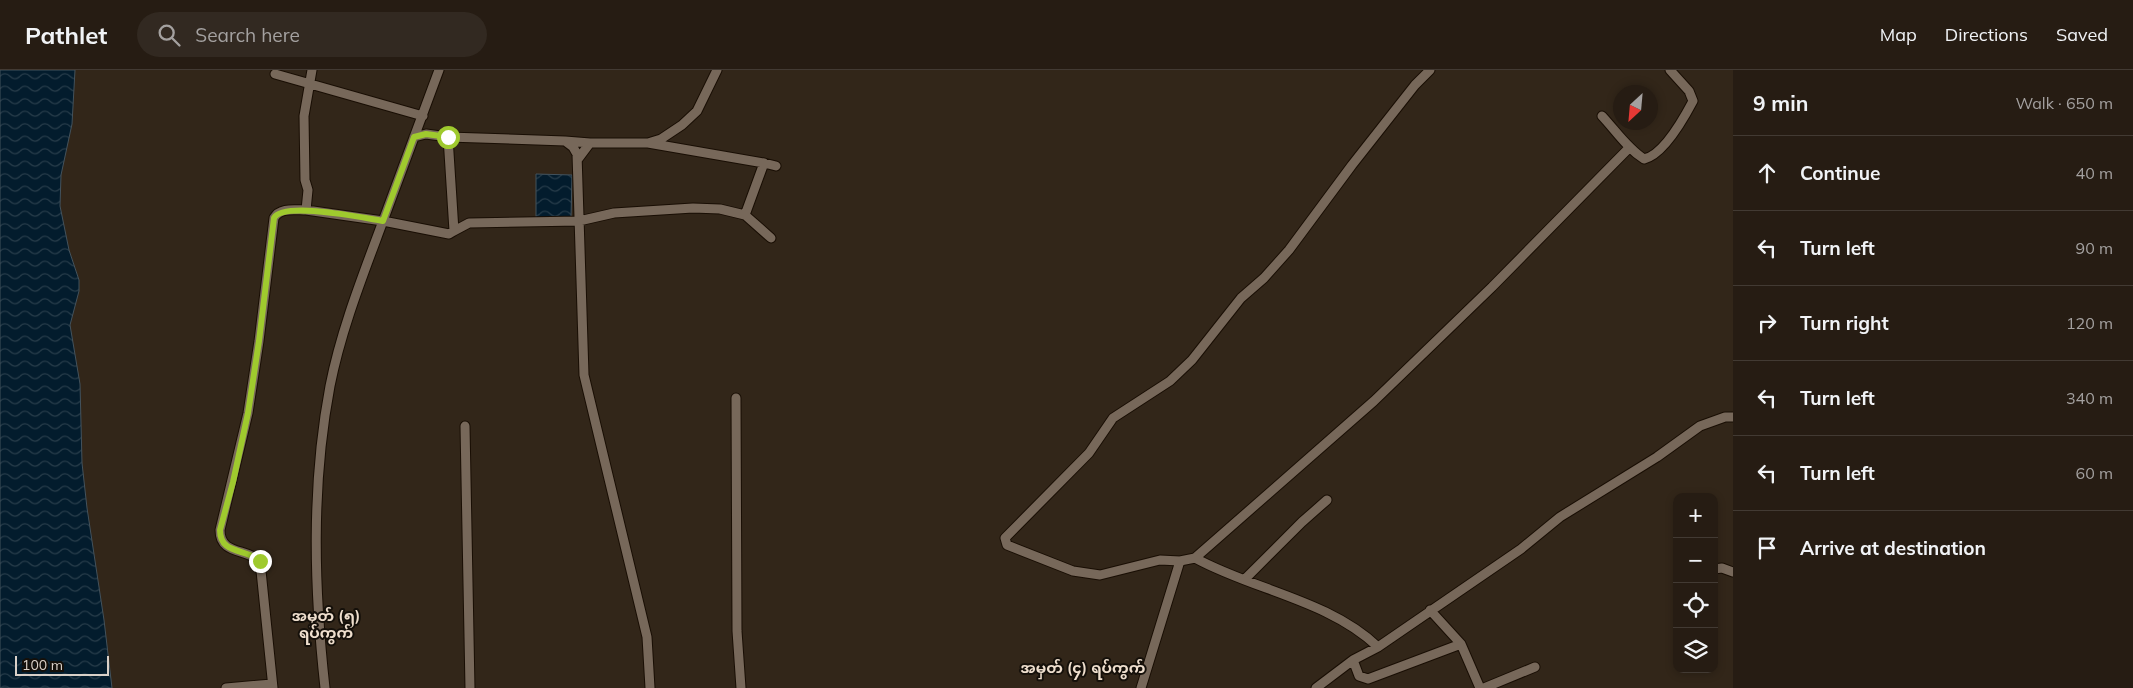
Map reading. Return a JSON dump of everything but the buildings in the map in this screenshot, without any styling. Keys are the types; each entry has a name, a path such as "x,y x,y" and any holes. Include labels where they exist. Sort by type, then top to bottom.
{"street":[{"path":"306,210 308,190 305,180 304,116 312,70"},
{"path":"325,688 315,533 316,492 330,387 339,348 383,221 439,70"},
{"path":"648,143 661,140 697,111 708,92 717,70"},
{"path":"1430,70 1414,85 1352,165 1290,250 1264,278 1241,298 1192,360 1170,381 1114,418 1089,453 1005,538 1007,545 1073,571 1100,575 1160,560 1180,561 1196,558 1374,401 1492,287 1628,149"},
{"path":"1602,116 1624,141 1628,149 1644,159 1654,156 1680,123 1693,101 1690,92 1670,70"},
{"path":"276,74 423,116"},
{"path":"414,137 426,134 448,137 590,143 648,143 776,166"},
{"path":"448,137 454,231"},
{"path":"565,141 573,147 578,159 584,375 647,637 650,688"},
{"path":"578,159 590,143"},
{"path":"745,215 764,163"},
{"path":"226,688 273,686 260,561 255,556 225,546 220,537 220,530 248,413 276,213 283,210 306,210 383,221 449,234 469,223 579,221 614,213 693,208 720,209 745,215 771,238"},
{"path":"736,398 737,631 741,688"},
{"path":"1316,688 1353,660 1378,647 1521,549 1560,518 1657,457 1700,426 1725,417 1733,417"},
{"path":"465,426 470,688"},
{"path":"1245,579 1302,522 1327,500"},
{"path":"1196,558 1214,568 1245,579 1344,622 1366,636 1378,647"},
{"path":"1141,688 1180,561"},
{"path":"1718,568 1733,572"},
{"path":"1430,610 1461,644 1482,688 1536,667"},
{"path":"1353,660 1359,676 1368,679 1461,644"}],"water":[{"path":"0,70 75,70 72,124 61,175 60,206 69,250 79,280 79,291 70,325 80,384 82,463 87,508 112,688 0,688"},
{"path":"536,174 572,175 571,218 536,218"}],"district":[{"name":"အမှတ် (၅) ရပ်ကွက်","path":"326,624"},
{"name":"အမှတ် (၄) ရပ်ကွက်","path":"1083,668"}],"route":[{"path":"260,561 255,556 225,546 220,537 220,530 248,413 276,213 283,210 306,210 383,221 414,137 426,134 448,137"}]}
